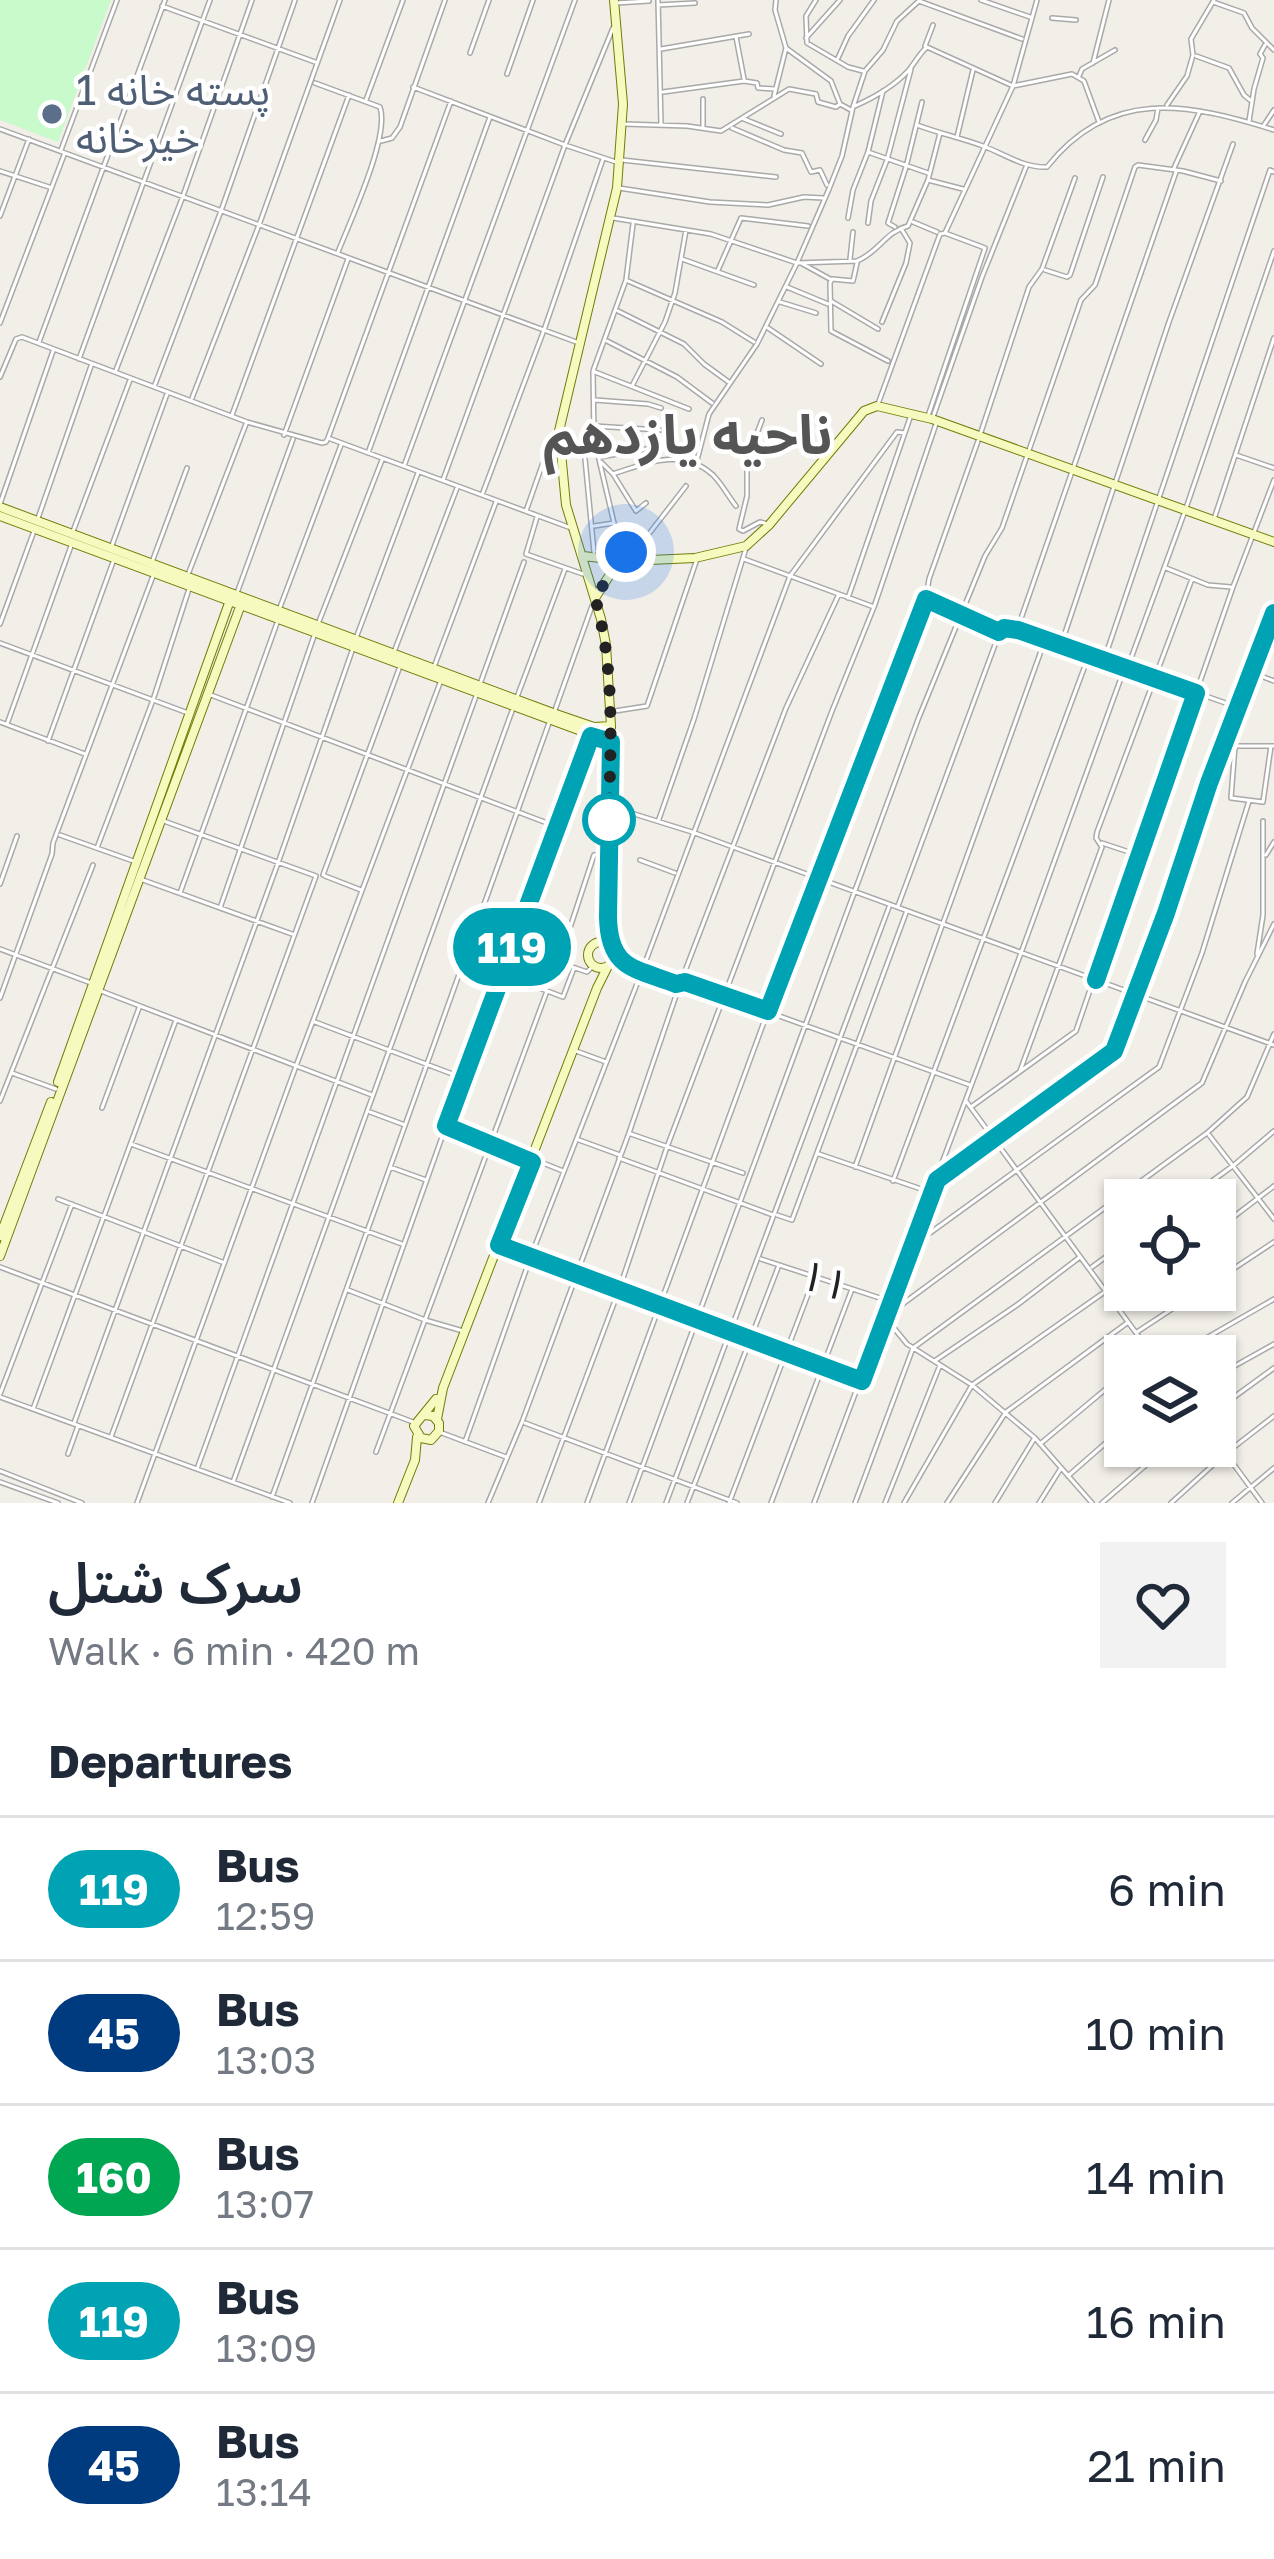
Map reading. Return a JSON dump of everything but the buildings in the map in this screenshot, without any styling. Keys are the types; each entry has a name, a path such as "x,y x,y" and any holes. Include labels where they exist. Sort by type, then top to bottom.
{"main road":[{"path":"398,1503 415,1460 419,1419 442,1388 612,958 608,905 611,712 606,645 563,484 559,431 617,188 622,124 614,2"},
{"path":"583,556 698,557 746,546 864,411 877,406 932,419 1274,542"},
{"path":"0,506 114,560 240,607 279,616"},
{"path":"0,516 36,525"},
{"path":"72,539 111,548 316,630 434,668 611,742"},
{"path":"595,598 626,556"},
{"path":"0,1256 229,603"},
{"path":"111,944 240,607"},
{"path":"399,658 441,681 478,689"},
{"path":"552,717 611,726"},
{"path":"592,1000 594,966 589,954 604,933 608,905"},
{"path":"597,943 606,943 612,958"},
{"path":"594,966 612,958"},
{"path":"0,1236 96,987"},
{"path":"415,1460 439,1431 442,1388"},
{"path":"419,1419 437,1419"},
{"path":"417,1435 431,1440"}],"street":[{"path":"0,323 117,0"},
{"path":"79,359 210,0"},
{"path":"115,372 252,0"},
{"path":"154,387 296,0"},
{"path":"191,401 340,0"},
{"path":"366,101 403,0"},
{"path":"380,142 397,133 445,0"},
{"path":"470,53 489,0"},
{"path":"507,74 533,0"},
{"path":"404,466 575,0"},
{"path":"774,98 787,48 776,0"},
{"path":"816,0 806,16 807,43 848,68 865,71"},
{"path":"806,38 840,0"},
{"path":"837,60 874,0"},
{"path":"696,464 715,405 747,362 798,262 842,156 865,71 883,50 897,21 920,0 1024,40"},
{"path":"981,0 1031,17"},
{"path":"877,406 943,233 1013,86 1036,0"},
{"path":"1093,63 1109,0"},
{"path":"614,2 649,1"},
{"path":"1166,107 1187,76 1193,55 1191,39 1213,1 1244,13 1270,47"},
{"path":"661,124 658,2 695,3"},
{"path":"39,344 164,3 316,63"},
{"path":"1052,18 1076,20"},
{"path":"442,480 565,146 617,22"},
{"path":"622,124 721,131 786,90 816,94 818,102 853,109 911,67 932,25"},
{"path":"659,49 749,34"},
{"path":"736,37 744,81"},
{"path":"1249,122 1263,58 1260,54 1274,40"},
{"path":"925,47 1013,86 1072,74 1084,81 1100,124"},
{"path":"787,48 831,81 838,106 832,116"},
{"path":"1078,78 1082,69 1115,50"},
{"path":"1193,55 1229,68 1252,101"},
{"path":"868,223 911,67"},
{"path":"956,138 974,68"},
{"path":"661,92 744,81 775,89"},
{"path":"311,82 383,108 380,142 338,254"},
{"path":"413,87 603,159 776,177"},
{"path":"848,218 884,89"},
{"path":"232,417 349,95"},
{"path":"703,99 704,128"},
{"path":"0,376 19,336 232,417 324,443 451,101"},
{"path":"786,286 880,325 910,245 899,228 888,223 922,102"},
{"path":"1145,140 1158,107"},
{"path":"916,125 1026,166 1047,167 1074,138 1131,109 1200,111 1274,130"},
{"path":"1263,127 1274,110"},
{"path":"1018,630 1175,170 1200,111"},
{"path":"368,453 490,117"},
{"path":"740,117 781,134"},
{"path":"730,128 802,153 812,172 820,170 829,189"},
{"path":"0,129 581,344"},
{"path":"798,262 857,261 908,226 929,177 940,133"},
{"path":"0,216 28,140"},
{"path":"1061,645 1168,322 1233,144"},
{"path":"868,152 965,190"},
{"path":"482,495 603,159"},
{"path":"960,330 1026,166"},
{"path":"629,1503 919,717 959,614 1002,528 1081,300 1096,285 1136,167 1221,181"},
{"path":"0,170 51,187"},
{"path":"1104,660 1270,170 1274,172"},
{"path":"1042,269 1069,276 1103,177"},
{"path":"587,1503 926,599 1029,287 1042,269 1075,178"},
{"path":"617,188 768,205 823,198"},
{"path":"611,218 687,228 798,262 831,280 853,281 857,261"},
{"path":"718,270 741,218 811,226"},
{"path":"911,221 993,251"},
{"path":"633,222 626,280 593,371 592,426 626,556 686,486"},
{"path":"632,386 673,300 687,228"},
{"path":"849,261 853,232"},
{"path":"539,1503 658,1172 874,607 985,248"},
{"path":"814,1503 1130,661 1274,251"},
{"path":"284,435 348,258"},
{"path":"680,258 754,285"},
{"path":"626,280 722,322 757,344"},
{"path":"831,280 831,332 892,363"},
{"path":"778,302 816,313"},
{"path":"616,310 684,344 730,383"},
{"path":"766,326 821,364"},
{"path":"1213,519 1274,338"},
{"path":"605,340 677,377 715,405"},
{"path":"0,506 54,349"},
{"path":"0,624 92,364"},
{"path":"593,371 689,409"},
{"path":"7,724 130,379"},
{"path":"111,548 168,392"},
{"path":"593,400 661,408"},
{"path":"848,598 911,413"},
{"path":"762,420 747,460 747,496 739,527 743,531 760,522 769,525"},
{"path":"188,576 247,422"},
{"path":"592,426 660,430"},
{"path":"526,512 559,431"},
{"path":"465,1442 790,576 897,432 905,434"},
{"path":"236,595 293,437"},
{"path":"328,439 573,528"},
{"path":"180,893 342,443"},
{"path":"599,459 652,448"},
{"path":"1235,455 1274,468"},
{"path":"220,908 282,724 382,458"},
{"path":"613,474 673,458 696,464 718,481 736,506"},
{"path":"585,459 595,557"},
{"path":"599,459 636,511 646,503"},
{"path":"151,563 188,468"},
{"path":"68,1454 113,1311 419,472"},
{"path":"969,1108 1076,1031 1274,480"},
{"path":"111,1437 294,934 366,755 457,486"},
{"path":"434,668 497,500"},
{"path":"537,516 526,554 588,574"},
{"path":"592,526 614,523"},
{"path":"658,820 746,546"},
{"path":"611,712 647,706 698,557"},
{"path":"742,559 874,607"},
{"path":"48,741 114,560"},
{"path":"196,1468 524,562"},
{"path":"1164,568 1208,585 1233,587"},
{"path":"233,1482 565,569"},
{"path":"0,998 56,833 154,574"},
{"path":"1020,1071 1102,847 1096,836 1192,579"},
{"path":"97,848 189,588"},
{"path":"488,1503 786,707 839,594"},
{"path":"272,1497 595,598"},
{"path":"926,599 999,632"},
{"path":"937,1180 1114,1051 1274,613"},
{"path":"897,908 1004,628 1239,708"},
{"path":"855,1167 1045,640"},
{"path":"0,643 189,714"},
{"path":"893,1181 1089,656"},
{"path":"1253,673 1274,681"},
{"path":"137,1503 441,681"},
{"path":"208,694 557,826"},
{"path":"0,722 87,754"},
{"path":"312,1503 591,736"},
{"path":"1224,746 1234,746 1273,746 1263,802 1231,798 1234,746"},
{"path":"912,1246 1159,1067 1202,953 1250,801"},
{"path":"609,806 692,832 1272,1045"},
{"path":"161,820 363,891"},
{"path":"1256,962 1263,915 1263,821"},
{"path":"56,833 137,862"},
{"path":"0,884 17,836"},
{"path":"1264,858 1274,842"},
{"path":"1100,843 1126,851"},
{"path":"559,961 594,855 608,854"},
{"path":"640,860 677,874"},
{"path":"0,1101 93,865"},
{"path":"140,878 294,934"},
{"path":"667,1503 890,905"},
{"path":"577,1139 792,1220 907,911"},
{"path":"886,1317 1195,1089 1206,1075 1274,925"},
{"path":"512,946 586,972 594,966"},
{"path":"0,949 374,1096"},
{"path":"612,958 971,1085"},
{"path":"516,979 563,997 575,967"},
{"path":"376,1452 547,991"},
{"path":"102,1108 140,1006"},
{"path":"33,1408 176,1020"},
{"path":"313,1021 464,1078"},
{"path":"855,1503 914,1348 1208,1133 1247,1097 1274,1034"},
{"path":"574,1050 606,1063"},
{"path":"11,1072 56,1089"},
{"path":"966,1101 1104,1286"},
{"path":"368,1112 405,1125"},
{"path":"446,1126 565,1172"},
{"path":"1215,1179 1274,1131"},
{"path":"629,1133 743,1173"},
{"path":"1208,1133 1274,1219"},
{"path":"131,1144 403,1245"},
{"path":"817,1154 924,1190"},
{"path":"391,1167 428,1180"},
{"path":"1236,1216 1274,1186"},
{"path":"58,1199 224,1263"},
{"path":"72,1204 0,1395 290,1503"},
{"path":"1236,1266 1274,1242"},
{"path":"499,1245 862,1381"},
{"path":"885,1503 938,1362 1082,1256"},
{"name":"۱۱","path":"759,1258 891,1301"},
{"path":"1091,1268 1104,1258"},
{"path":"687,1503 779,1264"},
{"path":"0,1267 273,1371 389,1413 419,1419"},
{"path":"521,1422 732,1502 815,1276"},
{"path":"346,1289 465,1331"},
{"path":"771,1503 852,1289"},
{"path":"904,1503 972,1385 1104,1292"},
{"path":"1211,1335 1274,1299"},
{"path":"1121,1311 1136,1333 1169,1311"},
{"path":"886,1317 907,1344 972,1385 1035,1438 1088,1502"},
{"path":"947,1503 1006,1412 1128,1322"},
{"path":"1236,1365 1274,1344"},
{"path":"1236,1396 1274,1368"},
{"path":"1040,1444 1104,1391"},
{"path":"1236,1446 1274,1416"},
{"path":"439,1431 508,1458"},
{"path":"994,1503 1035,1438"},
{"path":"1068,1476 1104,1444"},
{"path":"1039,1503 1062,1467"},
{"path":"1102,1503 1144,1467"},
{"path":"1171,1503 1211,1467"},
{"path":"1236,1467 1262,1503"},
{"path":"1232,1503 1274,1468"},
{"path":"0,1471 82,1503"},
{"path":"0,1482 58,1503"},
{"path":"18,1503 23,1490"}],"green space":[{"path":"0,0 111,0 58,142 0,120"}],"bus line":[{"name":"119","path":"1096,980 1196,693 1018,630 999,632 926,599 768,1011 685,982 676,984 624,963 614,954 608,917 611,742 591,736 446,1126 532,1162 499,1245 862,1381 937,1180 1114,1051 1274,613"}],"place":[{"name":"1 پسته خانه خیرخانه","path":"52,114"}],"district":[{"name":"ناحیه یازدهم","path":"688,435"}],"route":[{"path":"609,820 611,698 595,598 616,565 627,561 626,552"}]}
